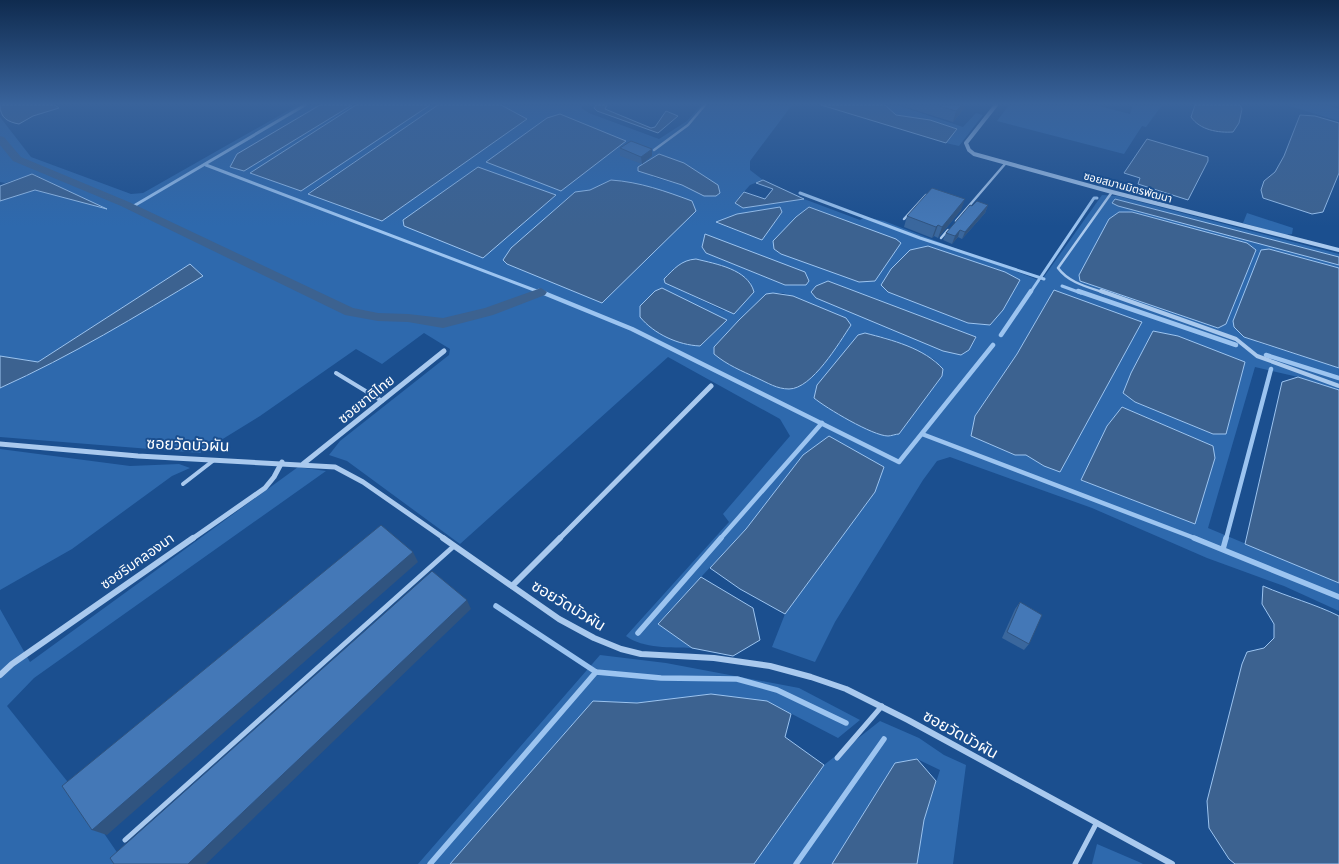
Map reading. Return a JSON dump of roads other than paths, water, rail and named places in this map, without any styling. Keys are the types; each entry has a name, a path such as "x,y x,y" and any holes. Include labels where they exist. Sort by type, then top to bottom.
{"street":[{"name":"ซอยสมานมิตรพัฒนา","path":"967,145 974,154 1005,164 1339,250"},
{"name":"ซอยชาติไทย","path":"303,464 444,351"},
{"path":"512,586 711,386"},
{"name":"ซอยวัดบัวผัน","path":"0,444 138,456 335,466 363,482 559,619 582,633 608,645 631,652 716,658 782,669 825,681 882,706 1172,864"},
{"name":"ซอยริมคลองนา","path":"0,676 12,664 264,488 274,477 282,462"}],"lane":[{"path":"654,150 660,145"},
{"path":"942,238 1005,164"},
{"path":"1112,192 1058,268 1063,276 1075,282 1236,338 1257,356 1339,386"},
{"path":"904,219 926,195 934,198"},
{"path":"958,206 966,209"},
{"path":"336,373 382,401"},
{"path":"183,484 214,460"},
{"path":"126,840 454,546"},
{"path":"837,758 882,706"},
{"path":"1075,864 1096,824"}],"waterway":[{"path":"5,145 17,159 125,204 350,312 378,317 408,318 443,323 488,312 541,292"},
{"path":"132,207 237,145"},
{"path":"206,165 542,293"},
{"path":"800,193 920,238 1040,278"},
{"path":"1040,278 1094,198 1097,198"},
{"path":"1030,293 1040,278"},
{"path":"1062,286 1081,293"},
{"path":"539,291 632,329 822,423"},
{"path":"1001,335 1031,291"},
{"path":"1078,291 1236,345"},
{"path":"822,423 899,462 993,345"},
{"path":"1266,355 1339,378"},
{"path":"1226,539 1271,369"},
{"path":"720,539 822,423"},
{"path":"922,434 1197,539"},
{"path":"638,633 721,538"},
{"path":"1194,538 1339,597"},
{"path":"1223,549 1226,538"},
{"path":"496,606 596,672"},
{"path":"430,864 596,672"},
{"path":"596,672 661,678 737,679 777,690 846,723"},
{"path":"796,864 884,739"}]}
